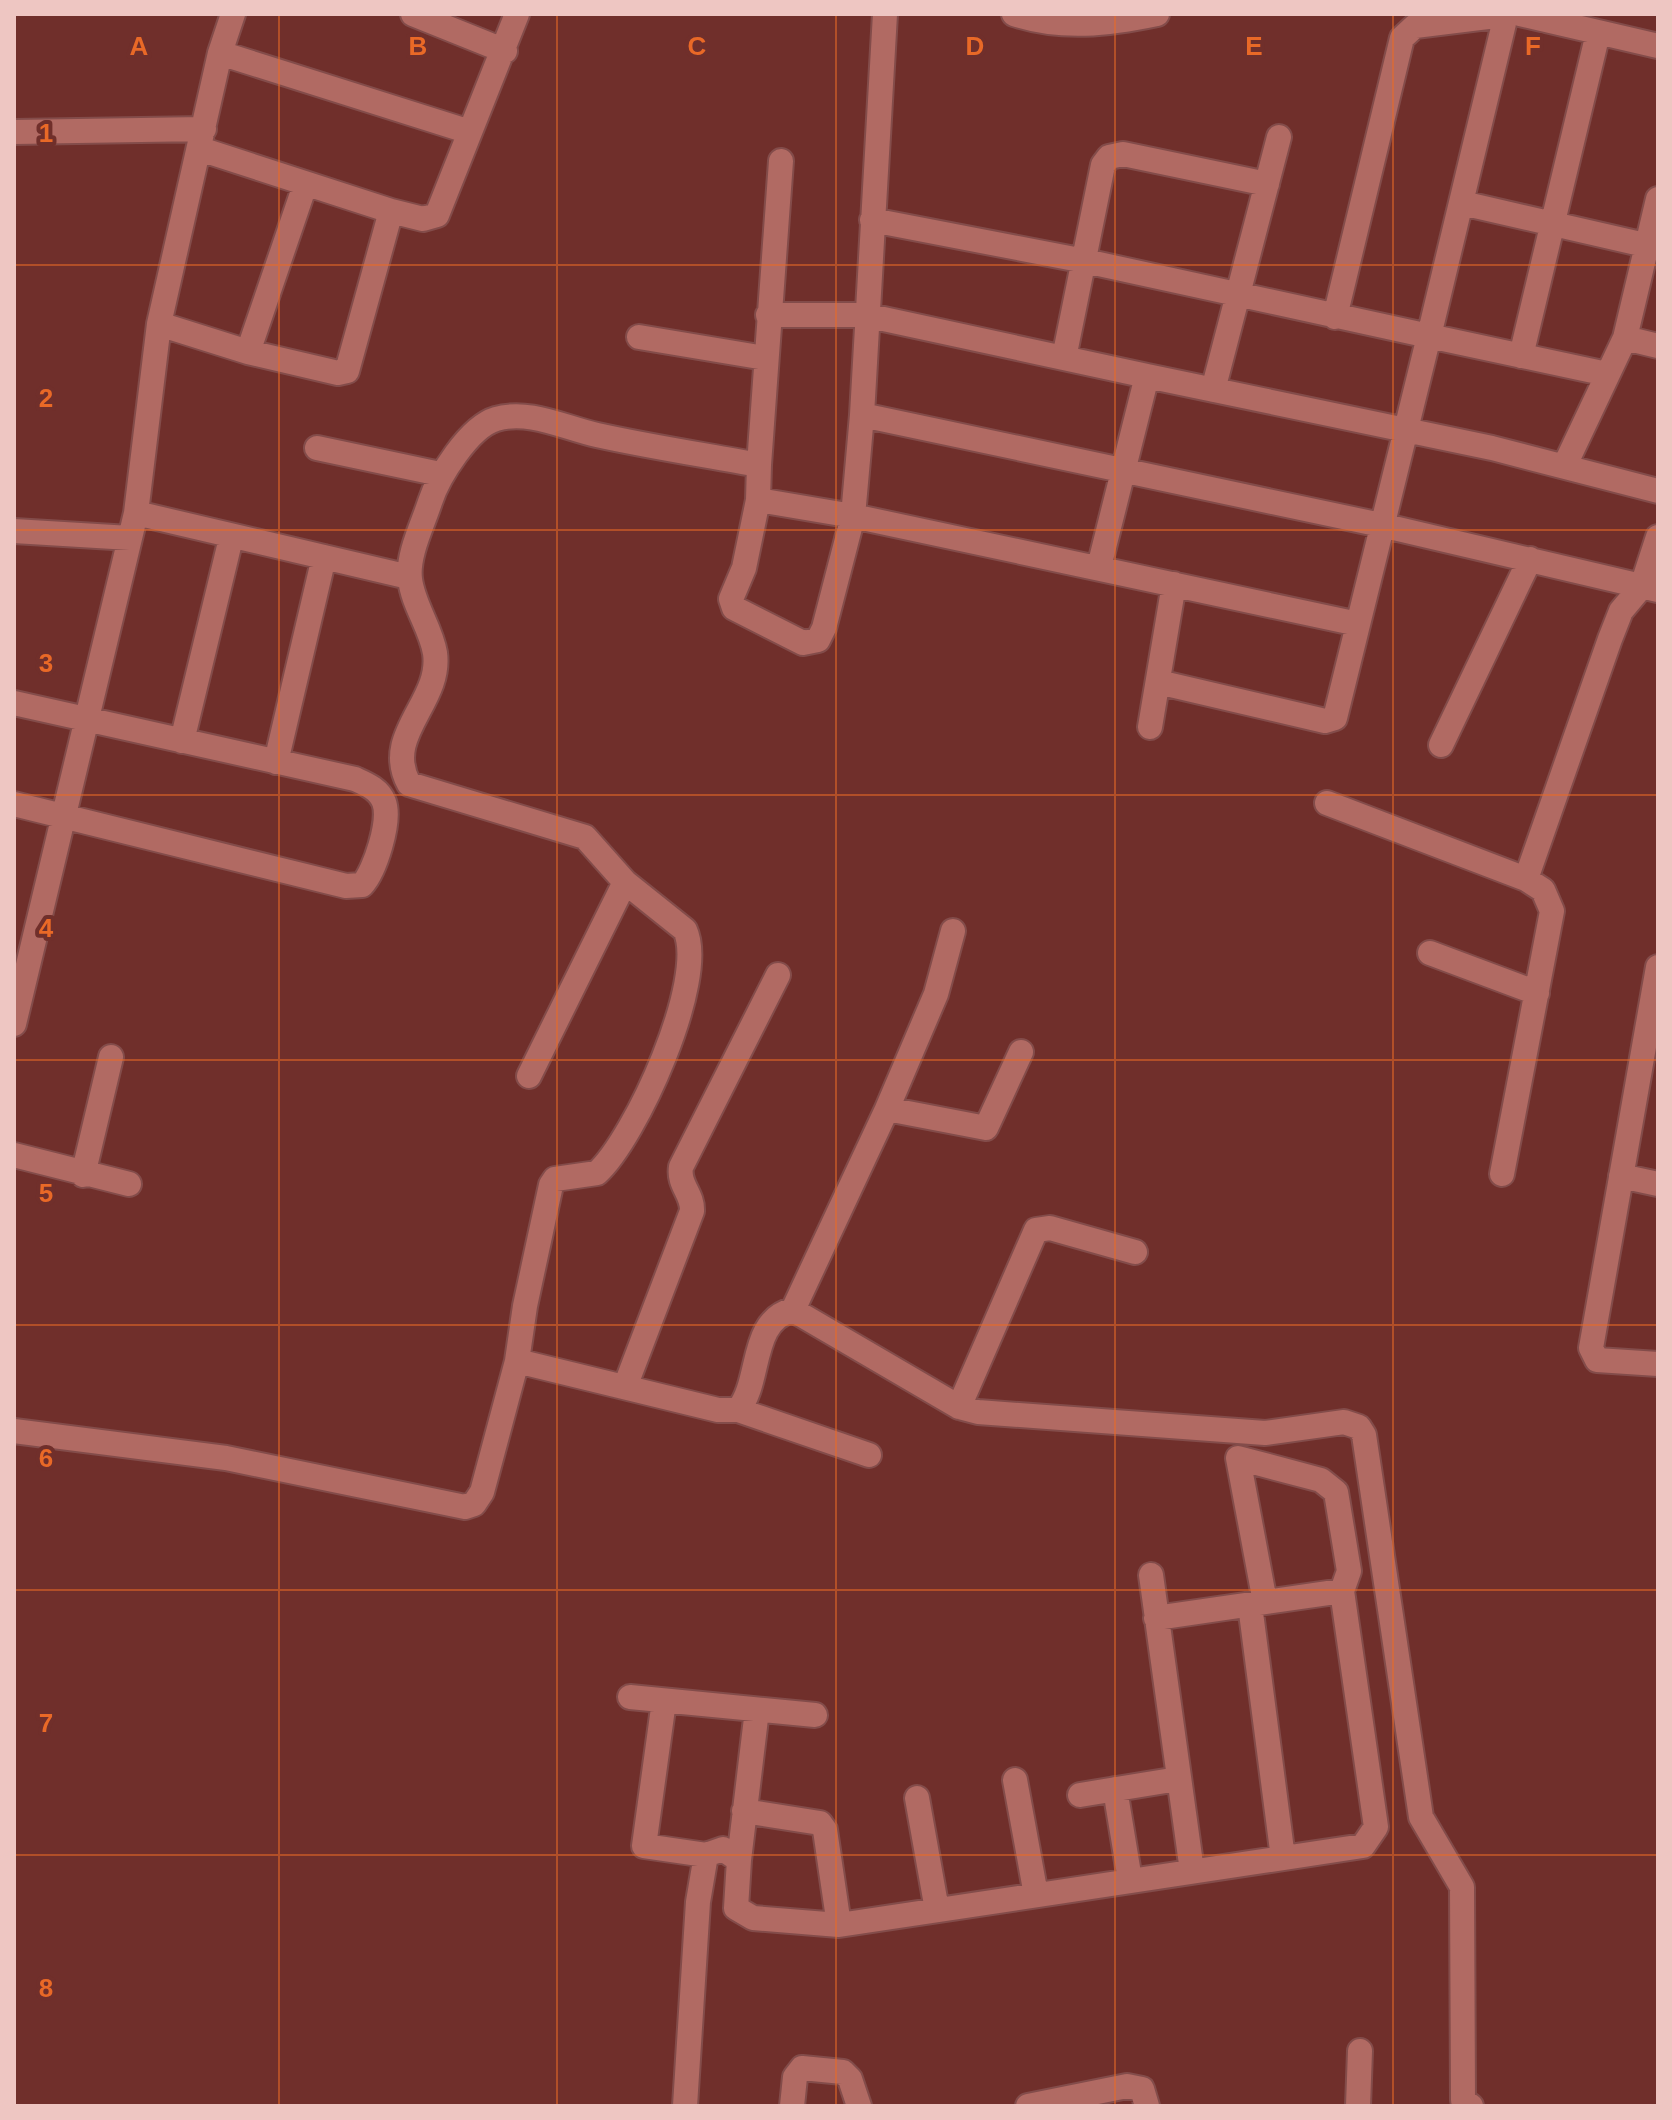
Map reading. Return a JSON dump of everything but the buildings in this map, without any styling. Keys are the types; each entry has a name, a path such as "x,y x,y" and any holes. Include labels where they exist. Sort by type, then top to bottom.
{"street":[{"path":"14,1024 136,513 159,324 220,53 233,14"},
{"path":"413,14 505,51"},
{"path":"14,132 202,139 305,185 423,219 437,215 505,51 517,14"},
{"path":"781,161 765,358 758,500 744,568 731,599 734,608 803,643 818,640 824,628 853,516 862,415 865,315 885,14"},
{"path":"1014,14 1043,21 1096,25 1157,14"},
{"path":"1158,682 1325,721 1335,718 1403,430 1513,14"},
{"path":"1335,317 1402,38 1415,26 1513,14 1658,46"},
{"path":"1521,356 1555,224 1598,33"},
{"path":"220,53 470,132"},
{"path":"1213,390 1279,137"},
{"path":"1064,358 1103,165 1109,157 1123,154 1267,184"},
{"path":"248,352 305,185"},
{"path":"1565,465 1625,338 1653,247 1658,199"},
{"path":"1462,203 1653,247"},
{"path":"159,324 248,352 338,373 347,371 391,211"},
{"path":"872,220 1085,261 1239,297 1607,374"},
{"path":"768,315 865,315 1565,465 1658,491"},
{"path":"639,337 765,358"},
{"path":"1625,338 1658,346"},
{"path":"1099,567 1120,472 1147,376"},
{"path":"14,1431 226,1458 465,1507 474,1504 482,1492 517,1361 525,1306 551,1185 555,1179 601,1169 654,1079 685,997 691,958 685,930 625,882 585,837 409,784 400,763 401,747 436,669 432,638 409,577 440,474 466,443 493,419 521,415 597,435 759,465"},
{"path":"862,415 1381,525 1650,588"},
{"path":"317,448 440,474"},
{"path":"758,500 853,516 1358,624"},
{"path":"136,513 231,538 409,577"},
{"path":"14,531 130,538"},
{"path":"1526,879 1621,611 1650,588 1658,537"},
{"path":"182,741 231,538"},
{"path":"276,762 324,557"},
{"path":"1441,745 1530,559"},
{"path":"1150,727 1174,584"},
{"path":"14,703 355,779 374,788 384,802 385,819 373,873 362,885 346,886 14,804"},
{"path":"1327,803 1526,879 1543,890 1552,911 1502,1174"},
{"path":"529,1076 625,882"},
{"path":"793,1310 887,1109 936,994 953,931"},
{"path":"1430,953 1537,993"},
{"path":"1658,967 1649,1074 1621,1176 1591,1348 1597,1360 1658,1364"},
{"path":"625,1387 692,1211 690,1195 680,1180 681,1167 778,975"},
{"path":"887,1109 986,1128 1021,1052"},
{"path":"83,1175 111,1057"},
{"path":"14,1155 83,1175 129,1184"},
{"path":"1621,1176 1658,1184"},
{"path":"959,1407 1036,1230 1050,1228 1135,1252"},
{"path":"738,1410 768,1326 779,1314 793,1310 959,1407 1265,1433 1344,1422 1359,1427 1364,1435 1421,1817 1462,1887 1463,2100 1471,2106"},
{"path":"517,1361 718,1410 738,1410 869,1455"},
{"path":"757,1710 736,1908 753,1918 839,1925 1363,1846 1376,1827 1342,1591 1349,1571 1336,1492 1321,1480 1238,1458 1258,1604 1283,1858"},
{"path":"1151,1575 1192,1871"},
{"path":"1156,1618 1342,1591"},
{"path":"630,1697 815,1715"},
{"path":"664,1701 644,1846 706,1855 723,1849 739,1860"},
{"path":"1080,1795 1178,1779"},
{"path":"1015,1780 1036,1895"},
{"path":"1115,1789 1130,1880"},
{"path":"917,1798 937,1910"},
{"path":"744,1811 820,1823 825,1830 839,1925"},
{"path":"685,2106 698,1902 706,1855"},
{"path":"1358,2106 1360,2051"},
{"path":"792,2106 795,2077 802,2068 843,2072 850,2079 859,2106"},
{"path":"1028,2106 1127,2086 1142,2089 1147,2106"}]}
